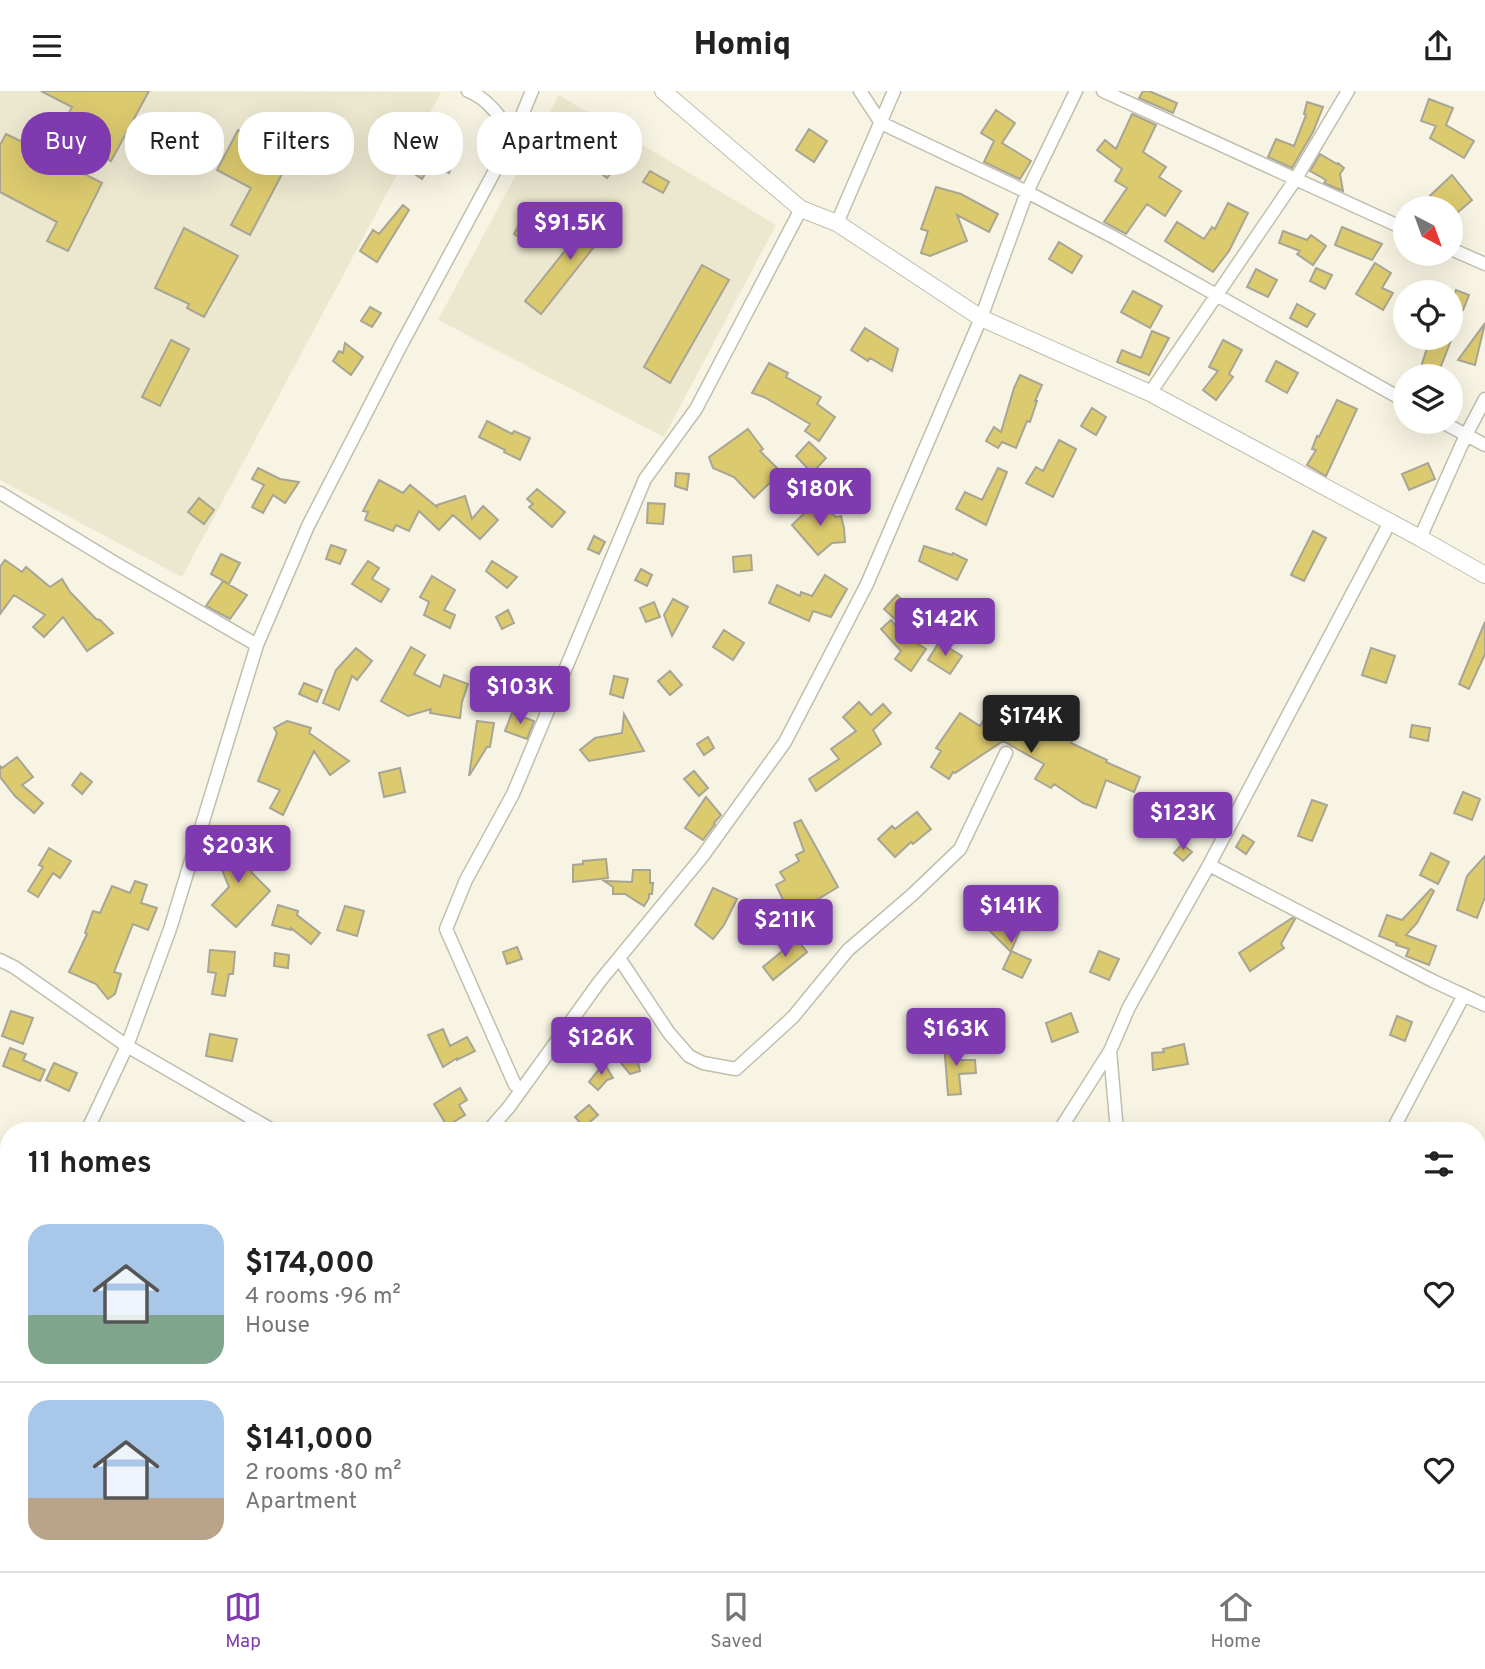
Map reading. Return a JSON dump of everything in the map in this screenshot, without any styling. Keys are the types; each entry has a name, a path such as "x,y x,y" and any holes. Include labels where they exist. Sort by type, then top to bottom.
{"street":[{"path":"468,91 479,95 495,112"},
{"path":"523,112 532,91"},
{"path":"663,91 801,209 837,223 981,318 1150,393 1485,575"},
{"path":"860,91 881,123 1027,192 1115,238 1393,394"},
{"path":"837,223 894,91"},
{"path":"496,1122 600,981 702,857 785,742 867,584 981,318 1027,192 1076,91"},
{"path":"1103,91 1393,224"},
{"path":"1150,393 1296,180 1348,91"},
{"path":"91,1122 127,1046 170,929 257,645 314,515 493,175"},
{"path":"515,1085 446,929 466,880 513,794 645,479 696,409 801,209"},
{"path":"1463,254 1485,264"},
{"path":"1420,538 1485,398"},
{"path":"1463,433 1485,445"},
{"path":"0,493 257,645"},
{"path":"1065,1122 1110,1051 1129,1007 1209,865 1390,522"},
{"path":"619,958 669,1033 689,1056 703,1063 736,1069 793,1017 848,950 960,849 1006,753"},
{"path":"1209,865 1485,1005"},
{"path":"0,960 127,1046 258,1122"},
{"path":"1397,1122 1464,996"},
{"path":"1110,1051 1116,1122"}],"shaded area":[{"path":"0,91 441,92 430,112 368,112 368,175 397,175 182,577 0,480"},
{"path":"559,95 587,112 550,112"},
{"path":"642,145 776,225 664,437 438,320 516,175 642,175"}],"building":[{"path":"41,91 149,91 138,112 125,112 125,135 111,161 111,112 69,112 72,107"},
{"path":"1143,91 1177,103 1173,113 1139,98"},
{"path":"1429,99 1453,108 1446,125 1474,141 1464,158 1430,138 1436,126 1421,121"},
{"path":"1307,102 1323,107 1313,132 1292,168 1268,157 1276,139 1294,146 1306,115"},
{"path":"996,110 1015,123 1002,143 1031,161 1020,179 984,162 994,141 981,133"},
{"path":"1132,114 1156,125 1143,152 1166,167 1159,177 1181,191 1165,216 1147,204 1126,234 1104,222 1127,188 1115,181 1122,169 1097,150 1105,140 1116,149"},
{"path":"809,129 827,141 814,162 796,150"},
{"path":"238,130 238,175 282,175 250,235 231,225 251,188 224,174 224,157"},
{"path":"6,134 21,141 21,175 86,175 102,183 68,251 47,241 57,222 0,192 0,145"},
{"path":"1320,154 1344,168 1340,174 1343,191 1324,183 1326,180 1310,171"},
{"path":"650,171 669,182 663,193 643,182"},
{"path":"1452,175 1472,200 1463,208 1463,196 1430,196"},
{"path":"936,187 961,194 998,214 989,232 957,215 967,241 930,256 921,253 928,231 921,229"},
{"path":"1228,203 1248,213 1229,251 1213,272 1165,241 1177,222 1204,239 1212,227 1215,229"},
{"path":"403,205 409,210 377,262 360,251 373,230 379,234"},
{"path":"530,206 547,217 530,244 514,234"},
{"path":"614,215 621,228 601,238 541,314 525,301 591,218 598,224"},
{"path":"1342,227 1382,244 1372,260 1335,245"},
{"path":"184,228 238,256 204,317 187,308 189,304 155,288"},
{"path":"1283,231 1307,240 1311,235 1326,246 1313,265 1297,254 1300,251 1279,243"},
{"path":"1059,242 1082,256 1072,273 1049,259"},
{"path":"1375,263 1391,273 1382,288 1393,293 1383,310 1356,294"},
{"path":"702,265 729,280 670,383 644,367"},
{"path":"1316,268 1332,275 1325,289 1310,281"},
{"path":"1256,269 1277,280 1268,297 1247,287"},
{"path":"1133,291 1162,306 1150,328 1121,312"},
{"path":"1463,293 1469,295 1463,310"},
{"path":"1297,304 1315,314 1307,327 1290,318"},
{"path":"370,307 381,313 372,327 361,321"},
{"path":"1485,323 1475,365 1458,360"},
{"path":"865,328 898,349 892,371 851,350"},
{"path":"1152,331 1169,338 1149,375 1117,362 1122,350 1141,358"},
{"path":"171,340 189,349 160,406 142,397"},
{"path":"1223,340 1242,350 1229,374 1233,377 1216,400 1203,390 1218,371 1209,367"},
{"path":"345,343 363,357 351,375 333,361 339,351 343,353"},
{"path":"1426,350 1447,350 1442,364 1422,364"},
{"path":"1276,361 1298,373 1287,393 1266,381"},
{"path":"769,363 788,373 786,377 821,397 817,404 835,417 819,441 805,431 810,424 764,397 752,393"},
{"path":"1020,375 1042,385 1030,422 1027,421 1016,448 1002,442 998,448 986,441 994,427 1001,432"},
{"path":"1337,400 1357,409 1326,476 1307,465 1316,450 1312,449 1317,436 1319,437"},
{"path":"1092,408 1106,417 1096,435 1081,426"},
{"path":"487,421 512,434 514,431 530,438 520,460 479,437"},
{"path":"748,429 763,449 760,451 781,472 754,498 734,477 713,468 709,457"},
{"path":"1059,440 1076,449 1053,497 1026,483 1036,467 1043,471"},
{"path":"809,442 826,458 812,473 796,456"},
{"path":"1428,463 1435,479 1409,490 1402,474"},
{"path":"258,468 280,479 299,482 285,503 273,495 263,513 252,507 264,485 252,479"},
{"path":"998,468 1007,472 986,525 956,509 965,492 982,500"},
{"path":"676,473 689,474 687,490 675,486"},
{"path":"379,480 403,493 410,485 437,507 465,496 472,519 483,506 498,520 480,539 453,515 439,530 419,511 409,531 396,525 393,531 365,520 368,512 363,511"},
{"path":"537,489 565,512 552,527 529,507 533,504 527,499"},
{"path":"199,498 214,510 204,524 188,512"},
{"path":"818,500 836,517 841,516 845,542 832,543 818,555 792,525"},
{"path":"648,503 665,504 663,524 647,523"},
{"path":"1313,531 1326,538 1304,581 1291,575"},
{"path":"594,536 605,542 599,554 588,549"},
{"path":"331,545 346,550 340,564 326,559"},
{"path":"924,546 952,555 953,553 967,560 957,580 919,561"},
{"path":"221,554 240,563 229,584 211,574"},
{"path":"751,555 752,570 734,572 733,557"},
{"path":"5,560 22,572 26,567 50,587 62,579 70,592 113,633 87,651 63,617 44,637 33,627 45,615 14,595 0,614 0,567"},
{"path":"368,561 379,568 372,579 389,589 381,602 352,584"},
{"path":"492,561 517,577 507,588 486,571"},
{"path":"641,569 652,575 647,586 635,580"},
{"path":"825,575 847,589 831,617 813,611 809,621 769,603 777,585 800,596 801,592 812,596"},
{"path":"432,576 455,590 444,610 455,615 450,628 424,615 429,602 420,597"},
{"path":"223,581 247,595 230,619 206,606"},
{"path":"897,595 909,606 896,620 884,609"},
{"path":"673,599 688,607 672,636 664,615"},
{"path":"654,602 660,617 646,622 640,608"},
{"path":"508,610 514,623 502,629 496,617"},
{"path":"891,620 904,635 926,649 911,671 895,659 901,651 881,629"},
{"path":"1485,622 1485,654 1469,689 1459,684"},
{"path":"724,630 744,643 733,660 713,647"},
{"path":"939,642 962,656 950,674 928,660"},
{"path":"411,647 425,655 414,674 440,687 444,675 468,684 460,718 430,713 431,709 408,716 381,701"},
{"path":"356,648 372,661 357,680 352,676 339,710 323,703 336,670"},
{"path":"1371,648 1395,656 1386,683 1362,675"},
{"path":"670,671 682,685 670,695 658,681"},
{"path":"614,676 628,679 623,698 610,694"},
{"path":"304,683 322,690 317,702 299,694"},
{"path":"995,699 1015,710 1007,724 1029,735 1036,722 1107,760 1106,762 1140,777 1134,792 1106,780 1096,808 1083,803 1054,784 1051,788 1035,779 1044,764 1003,741 953,772 949,779 931,767 941,751 936,748 960,713 980,726"},
{"path":"859,702 871,715 883,704 891,713 873,730 881,744 816,791 809,779 839,759 831,749 856,731 843,717"},
{"path":"512,713 534,721 527,739 505,731"},
{"path":"624,714 644,751 589,761 580,750 595,738 622,733"},
{"path":"287,721 311,728 309,733 349,761 330,775 314,751 283,815 270,808 280,790 258,781 277,733 274,728"},
{"path":"477,721 494,723 490,747 487,747 469,776"},
{"path":"1412,725 1430,728 1428,741 1410,737"},
{"path":"708,737 714,748 704,755 697,744"},
{"path":"17,757 33,777 22,785 43,803 34,813 15,796 0,777 0,766 2,768"},
{"path":"400,768 405,792 384,797 379,773"},
{"path":"694,771 708,788 699,796 684,779"},
{"path":"81,773 92,782 82,794 72,785"},
{"path":"1463,792 1480,799 1472,820 1454,813"},
{"path":"706,797 721,815 703,840 685,828"},
{"path":"1312,800 1327,805 1312,841 1298,836"},
{"path":"917,812 931,829 895,857 878,839 892,826 895,829"},
{"path":"801,820 838,887 802,909 805,915 793,921 776,885 785,880 780,872 799,861 796,855 804,851 794,823"},
{"path":"1243,835 1254,842 1246,854 1236,847"},
{"path":"239,840 252,873 270,891 236,927 212,905 229,887 214,850"},
{"path":"1182,844 1192,852 1183,861 1174,853"},
{"path":"49,848 71,861 60,878 53,873 38,897 28,891 43,867 39,865"},
{"path":"1431,853 1449,862 1438,884 1420,875"},
{"path":"1485,856 1485,897 1477,918 1457,910 1467,876"},
{"path":"606,859 608,878 573,882 573,865 583,864 583,861"},
{"path":"633,870 650,870 652,894 649,894 644,906 625,894 613,894 613,887 604,881 632,882"},
{"path":"135,881 147,885 141,903 157,908 148,930 133,924 114,972 121,974 115,994 108,999 96,984 69,972 87,934 85,933 93,911 100,913 112,886 130,893"},
{"path":"713,888 737,899 724,925 713,939 695,925"},
{"path":"1431,889 1434,891 1417,923 1406,935 1436,946 1429,965 1406,956 1409,949 1379,936 1387,915 1402,920"},
{"path":"278,905 298,911 297,915 320,933 311,944 291,928 272,925"},
{"path":"345,906 364,911 357,936 337,930"},
{"path":"1010,915 1024,921 1011,951 1031,960 1022,978 1003,969 1011,952 989,930 998,921 1005,927"},
{"path":"1292,918 1295,919 1281,944 1284,948 1250,971 1239,953"},
{"path":"797,939 807,952 773,980 763,967"},
{"path":"517,947 522,959 507,964 503,952"},
{"path":"210,950 235,952 233,974 229,974 225,996 212,994 216,973 208,972"},
{"path":"1099,951 1119,959 1109,980 1090,972"},
{"path":"275,953 289,955 288,968 274,966"},
{"path":"11,1011 33,1018 23,1044 2,1036"},
{"path":"1071,1013 1078,1032 1052,1042 1046,1023"},
{"path":"1397,1016 1412,1022 1405,1041 1390,1035"},
{"path":"443,1029 450,1046 467,1037 475,1051 443,1067 428,1035"},
{"path":"210,1034 237,1039 232,1061 206,1056"},
{"path":"956,1042 958,1060 975,1060 976,1073 959,1074 961,1094 948,1095 944,1043"},
{"path":"1184,1044 1188,1064 1153,1070 1152,1053 1164,1052 1163,1049"},
{"path":"634,1046 640,1071 630,1074 612,1052"},
{"path":"10,1048 26,1054 23,1060 45,1070 40,1081 3,1066"},
{"path":"54,1063 77,1073 69,1091 46,1080"},
{"path":"604,1063 613,1078 607,1080 598,1090 589,1082"},
{"path":"460,1088 467,1100 459,1105 465,1115 454,1122 445,1122 434,1104"},
{"path":"589,1105 598,1115 590,1122 580,1122 575,1117"}]}
